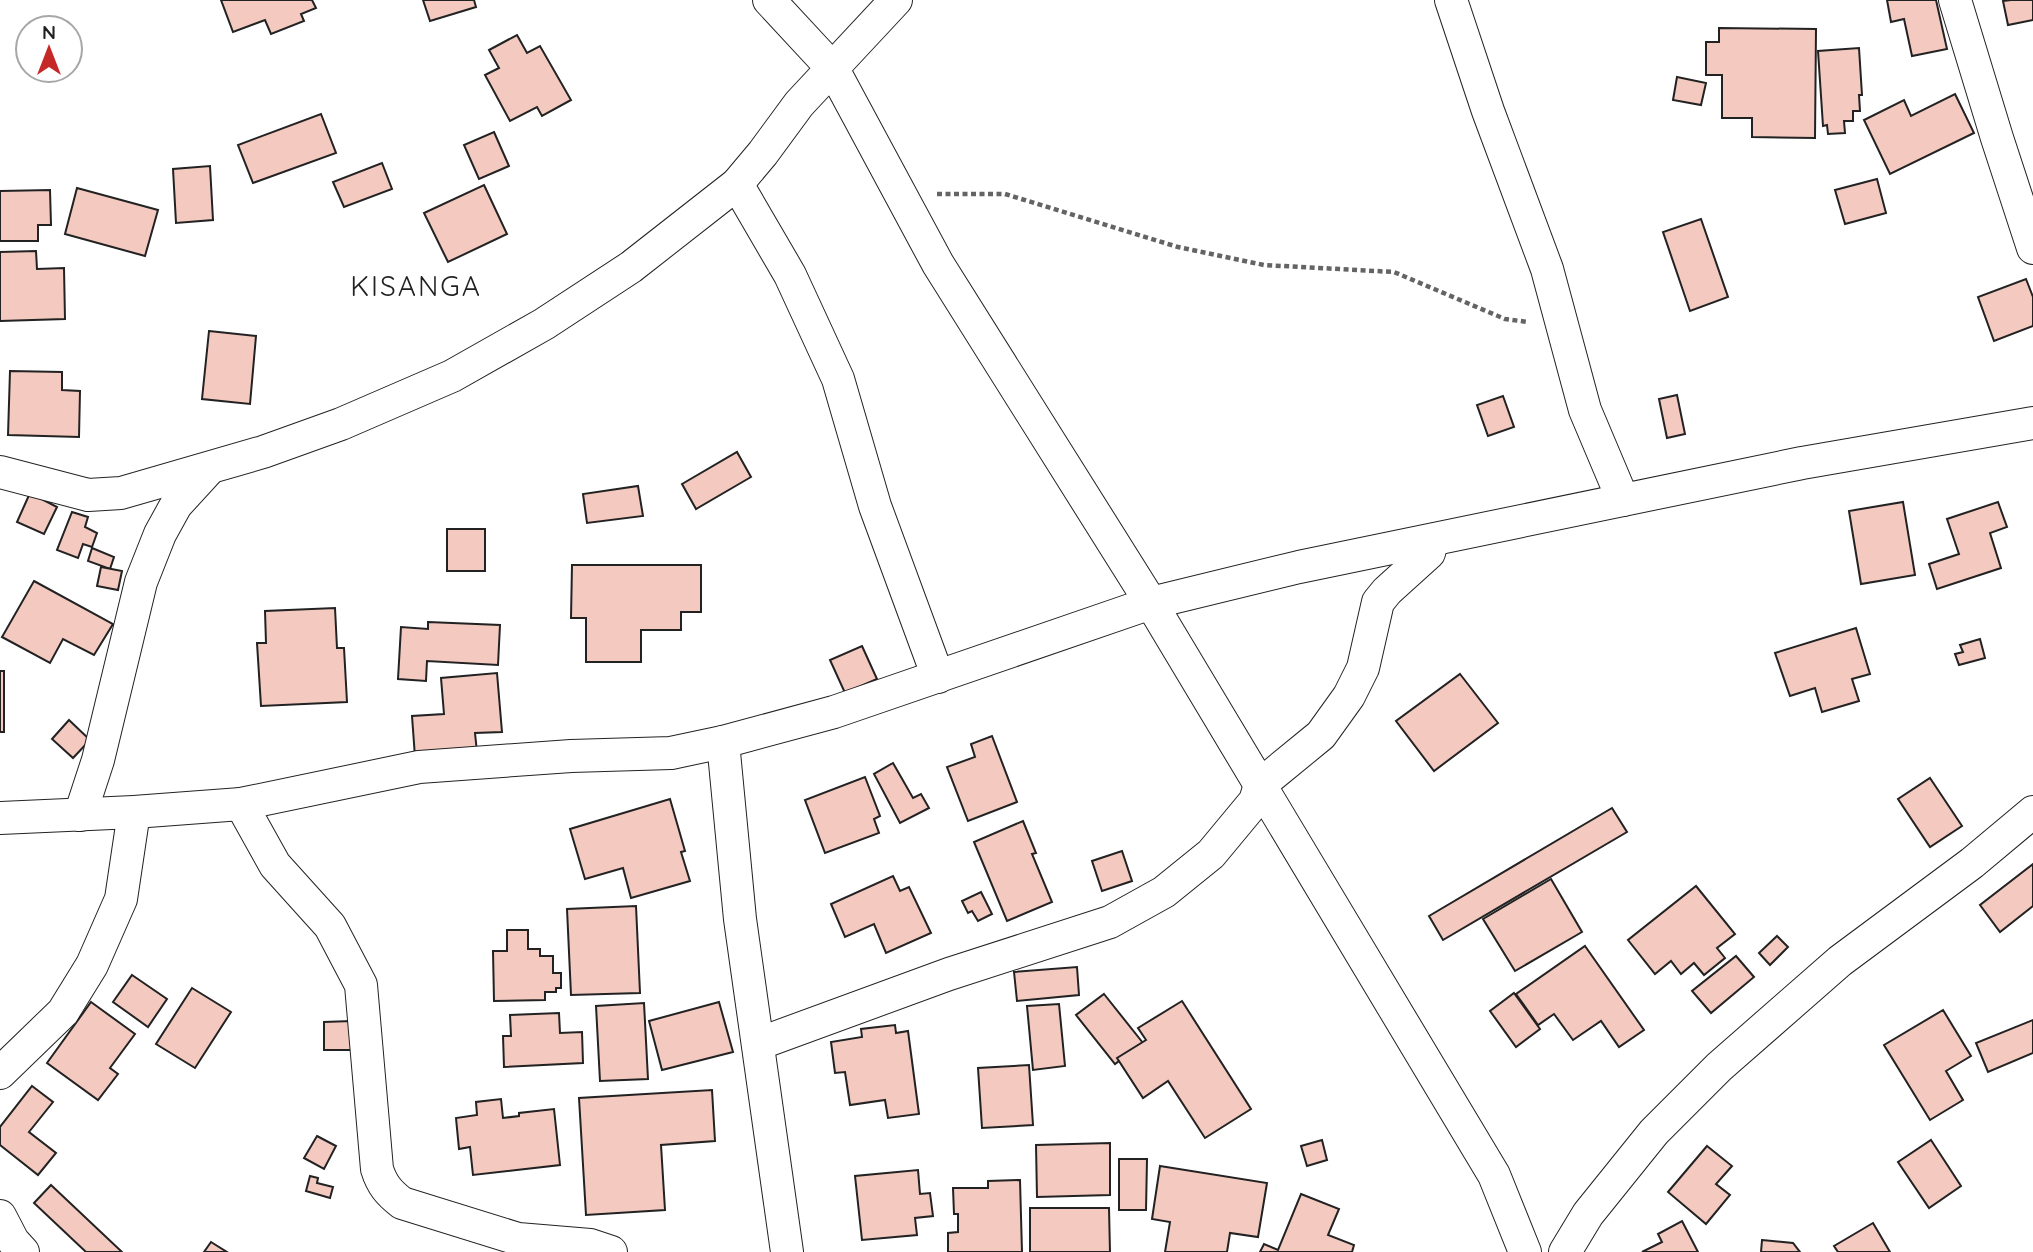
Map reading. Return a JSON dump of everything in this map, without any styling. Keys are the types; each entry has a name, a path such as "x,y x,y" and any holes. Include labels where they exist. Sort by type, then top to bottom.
{"street":[{"path":"769,0 833,69 938,264 1151,603 1494,1175 1525,1252"},
{"path":"0,472 88,495 121,493 210,468 341,424 452,376 544,324 631,267 737,184 799,104 896,0"},
{"path":"1451,0 1488,111 1547,269 1585,410 1623,500"},
{"path":"1955,0 2025,195 2033,248"},
{"path":"737,184 790,275 838,379 875,506 938,677"},
{"path":"0,818 241,804 419,767 571,756 671,753 834,712 1151,603 1299,567 1802,463 2033,423"},
{"path":"80,815 98,760 141,582 160,534 176,505 210,468"},
{"path":"758,1044 949,974 1110,922 1164,892 1211,854 1255,801 1260,785 1321,735 1349,696 1363,668 1378,602 1429,553 1432,541"},
{"path":"723,742 740,919 787,1252"},
{"path":"241,804 275,865 330,926 361,985 377,1169 390,1194 402,1203 518,1239 590,1245 611,1252"},
{"path":"0,1073 63,1012 92,965 121,899 134,812"},
{"path":"1565,1252 1588,1214 1654,1132 1719,1067 1840,961 1972,863 2033,812"},
{"path":"0,1216 13,1241 23,1252"}],"path":[{"path":"902,194 1004,194 1178,247 1264,265 1394,272 1505,318 1563,327"}],"building":[{"path":"221,0 312,0 316,8 301,14 304,21 271,34 265,20 233,32"},
{"path":"423,0 474,0 476,7 430,21"},
{"path":"1887,0 1936,0 1947,49 1912,56 1904,19 1891,22"},
{"path":"2033,0 2033,20 2008,25 2003,1"},
{"path":"1719,28 1816,29 1815,138 1752,137 1752,118 1722,118 1722,75 1706,75 1706,42 1719,42"},
{"path":"517,35 527,53 540,46 571,100 542,116 537,107 510,121 485,75 499,68 489,50"},
{"path":"1859,48 1862,95 1859,95 1860,111 1853,111 1853,121 1844,121 1845,133 1828,134 1827,125 1823,126 1818,51"},
{"path":"1677,77 1706,83 1701,105 1673,100"},
{"path":"1955,94 1974,133 1890,174 1864,120 1904,100 1911,116"},
{"path":"321,114 336,153 253,183 238,145"},
{"path":"494,132 509,166 479,179 464,145"},
{"path":"382,163 392,189 344,207 333,182"},
{"path":"210,166 213,220 176,223 173,169"},
{"path":"1877,179 1886,213 1845,224 1835,190"},
{"path":"484,185 507,234 448,262 424,213"},
{"path":"77,188 158,210 145,256 65,234"},
{"path":"50,190 51,225 38,225 38,241 0,241 0,191"},
{"path":"1701,219 1728,297 1690,311 1663,232"},
{"path":"36,251 37,269 64,268 65,319 0,321 0,252"},
{"path":"2026,279 2033,297 2033,326 1994,341 1978,297"},
{"path":"209,331 256,336 250,404 202,399"},
{"path":"10,371 62,372 62,390 80,391 79,437 8,435"},
{"path":"1677,395 1685,434 1667,438 1659,399"},
{"path":"1503,396 1514,427 1488,436 1477,405"},
{"path":"737,452 751,477 696,509 682,484"},
{"path":"638,486 643,516 587,523 583,494"},
{"path":"30,493 57,507 44,534 17,522"},
{"path":"1903,502 1915,575 1861,584 1849,511"},
{"path":"1998,502 2007,527 1990,533 2001,568 1937,589 1929,564 1959,554 1947,519"},
{"path":"72,512 88,517 85,527 97,533 92,547 83,544 78,558 57,550"},
{"path":"447,529 485,529 485,571 447,571"},
{"path":"92,548 114,557 110,569 88,561"},
{"path":"572,565 701,565 701,612 681,612 681,630 641,630 641,662 586,662 586,618 571,618"},
{"path":"101,567 122,571 118,590 97,586"},
{"path":"34,581 113,624 94,655 63,639 50,663 2,637"},
{"path":"335,608 337,648 344,648 347,702 261,706 257,643 266,643 265,611"},
{"path":"428,622 500,625 498,665 427,661 426,681 398,679 401,627 428,629"},
{"path":"1856,628 1870,674 1852,679 1859,701 1822,712 1815,688 1790,696 1775,653"},
{"path":"1980,639 1985,658 1959,665 1955,654 1963,652 1960,645"},
{"path":"862,646 877,679 845,693 830,660"},
{"path":"0,671 4,671 4,732 0,732"},
{"path":"497,673 502,732 475,733 477,752 415,757 412,716 444,714 441,678"},
{"path":"1460,674 1498,723 1434,771 1396,721"},
{"path":"69,720 90,740 73,758 52,739"},
{"path":"992,736 1017,802 968,821 947,767 975,757 971,744"},
{"path":"893,763 913,798 921,794 929,808 900,823 874,774"},
{"path":"865,777 880,816 874,819 879,833 825,853 805,800"},
{"path":"1930,778 1962,826 1930,847 1898,799"},
{"path":"670,799 685,851 681,852 690,881 631,898 623,868 585,879 570,829"},
{"path":"1612,808 1627,832 1443,940 1429,916"},
{"path":"1023,821 1036,853 1032,854 1052,902 1007,921 974,842"},
{"path":"1122,851 1132,881 1102,891 1092,861"},
{"path":"2033,864 2033,906 2000,932 1980,905"},
{"path":"893,876 900,891 909,887 931,933 886,953 874,924 845,937 831,904"},
{"path":"1551,879 1582,932 1515,971 1483,919"},
{"path":"1696,886 1735,934 1717,948 1725,958 1704,975 1694,963 1681,974 1671,961 1655,974 1628,940"},
{"path":"981,892 992,914 978,921 972,911 968,913 962,901"},
{"path":"636,906 640,993 571,995 567,909"},
{"path":"507,930 528,930 528,949 540,949 540,956 553,956 553,973 561,973 561,988 556,988 556,992 545,992 545,1000 494,1001 493,951 507,951"},
{"path":"1777,936 1788,947 1770,965 1759,953"},
{"path":"1585,946 1644,1030 1619,1047 1601,1021 1573,1040 1554,1014 1538,1025 1516,994"},
{"path":"1736,956 1754,977 1711,1013 1692,991"},
{"path":"1077,967 1079,995 1017,1001 1014,972"},
{"path":"132,975 167,999 148,1027 113,1002"},
{"path":"192,988 231,1012 195,1068 156,1044"},
{"path":"1514,993 1540,1029 1516,1047 1490,1011"},
{"path":"1104,994 1143,1043 1115,1064 1076,1015"},
{"path":"1182,1001 1251,1109 1205,1138 1168,1081 1143,1098 1117,1058 1146,1040 1138,1028"},
{"path":"91,1002 135,1034 110,1068 118,1074 98,1100 47,1063"},
{"path":"719,1002 733,1052 662,1070 649,1021"},
{"path":"644,1003 648,1079 600,1081 596,1006"},
{"path":"1059,1004 1065,1066 1033,1070 1027,1006"},
{"path":"1943,1010 1971,1056 1946,1071 1963,1100 1930,1120 1884,1045"},
{"path":"559,1013 560,1033 582,1032 583,1063 504,1067 503,1036 511,1036 510,1015"},
{"path":"2033,1020 2033,1053 1988,1072 1976,1043"},
{"path":"351,1021 351,1050 324,1050 324,1022"},
{"path":"895,1025 896,1033 908,1031 919,1114 888,1118 885,1100 850,1105 845,1072 835,1073 831,1042 862,1037 861,1029"},
{"path":"1029,1065 1033,1125 982,1128 978,1068"},
{"path":"32,1086 53,1102 29,1132 56,1153 38,1175 0,1145 0,1127"},
{"path":"712,1090 715,1141 661,1145 665,1210 586,1215 579,1098"},
{"path":"501,1099 503,1118 519,1116 519,1113 554,1109 560,1165 473,1175 470,1147 459,1149 456,1118 477,1115 476,1102"},
{"path":"317,1136 336,1146 324,1169 304,1158"},
{"path":"1322,1140 1327,1160 1307,1166 1301,1146"},
{"path":"1931,1140 1961,1186 1929,1208 1898,1162"},
{"path":"1110,1143 1110,1195 1037,1197 1036,1145"},
{"path":"1707,1146 1732,1166 1716,1184 1730,1195 1706,1224 1668,1192"},
{"path":"1119,1159 1147,1159 1146,1210 1119,1210"},
{"path":"1160,1166 1267,1183 1258,1237 1230,1233 1227,1252 1165,1252 1170,1222 1152,1219"},
{"path":"918,1170 920,1194 930,1193 933,1216 915,1218 917,1235 862,1240 855,1176"},
{"path":"310,1176 318,1178 317,1183 333,1187 330,1198 306,1191"},
{"path":"1020,1180 1022,1252 948,1252 948,1233 958,1232 953,1188 988,1188 988,1181"},
{"path":"51,1185 122,1252 86,1252 34,1203"},
{"path":"1301,1194 1339,1209 1328,1235 1354,1245 1352,1252 1260,1252 1264,1244 1278,1250"},
{"path":"1030,1208 1109,1208 1110,1252 1030,1252"},
{"path":"1682,1221 1698,1252 1642,1252 1662,1242 1658,1234"},
{"path":"1873,1223 1890,1252 1838,1252 1834,1246"},
{"path":"1762,1240 1793,1243 1800,1252 1761,1252"},
{"path":"211,1242 227,1252 204,1252"}],"district":[{"name":"KISANGA","path":"416,286"}]}
